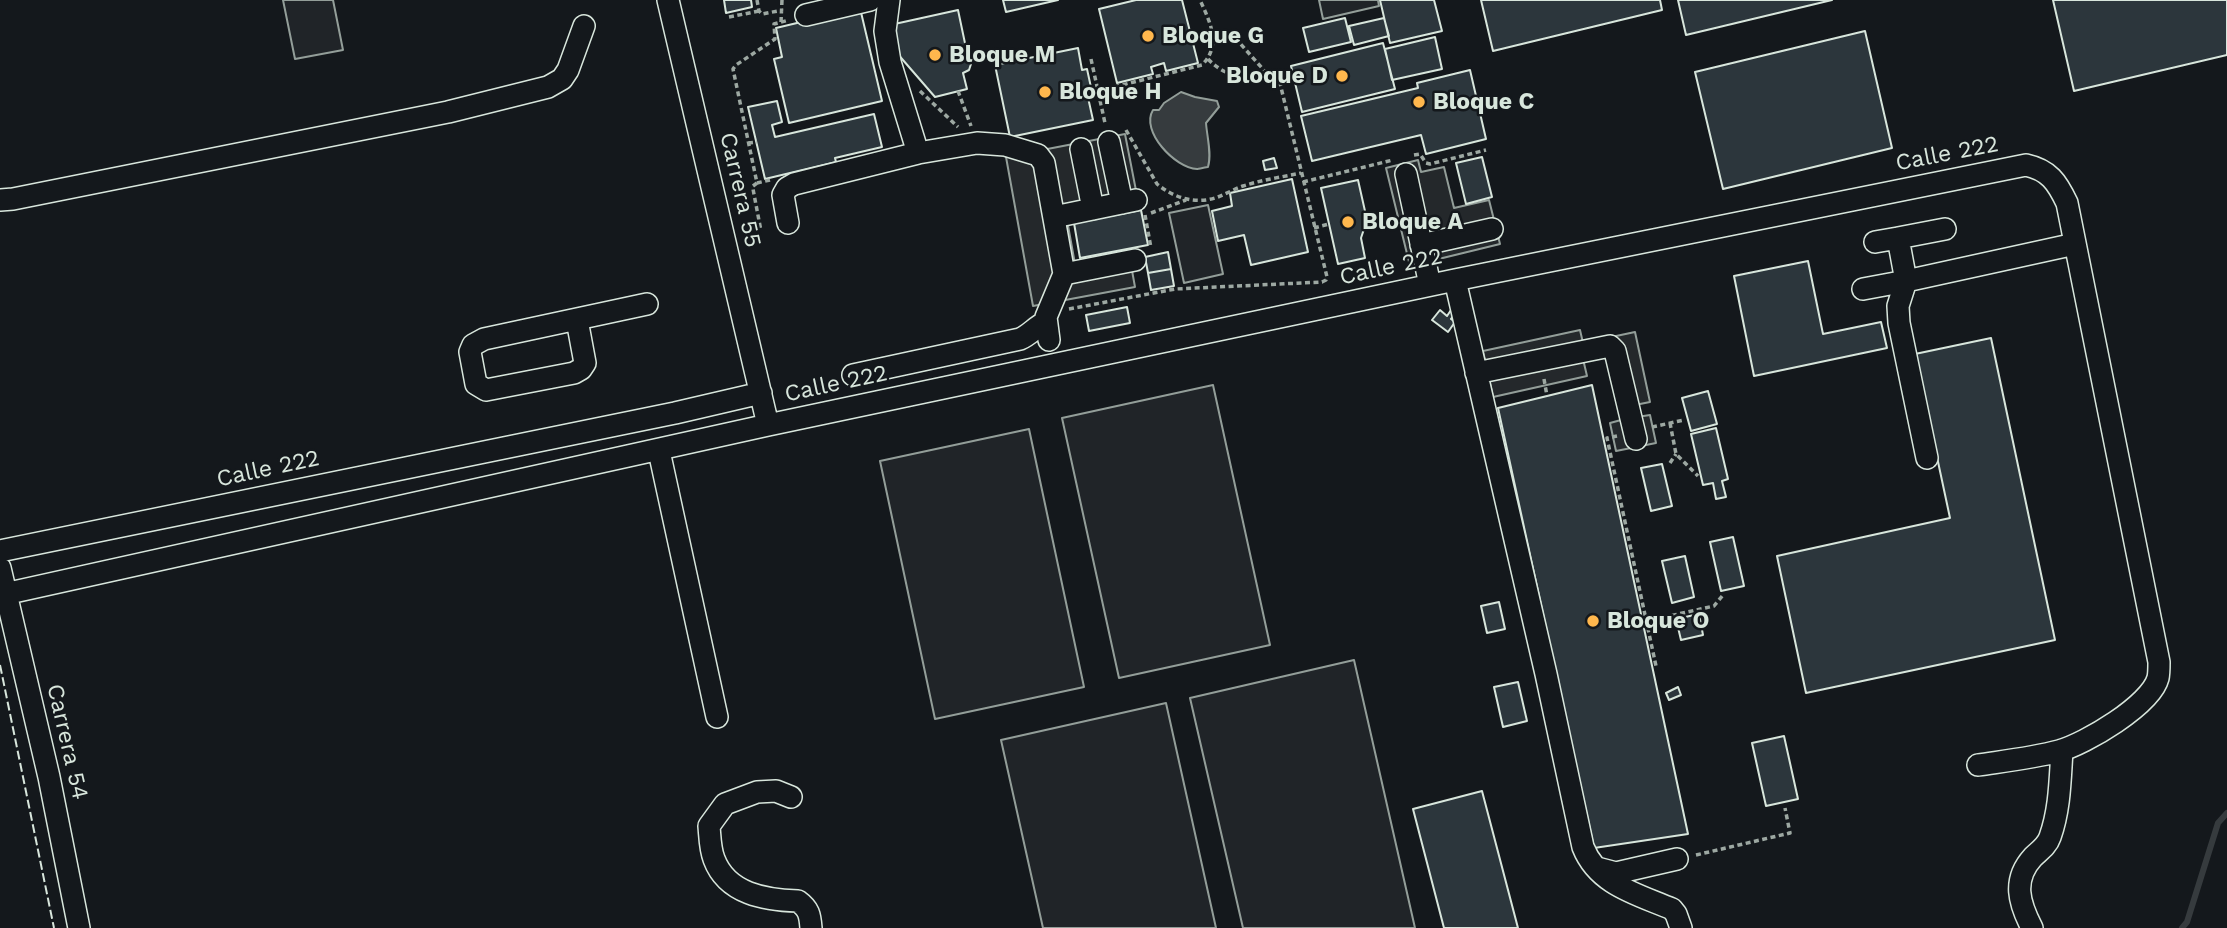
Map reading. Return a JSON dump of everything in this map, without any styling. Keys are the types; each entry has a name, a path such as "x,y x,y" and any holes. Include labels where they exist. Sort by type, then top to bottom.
{"street":[{"name":"Carrera 55","path":"668,0 761,393"},
{"path":"806,15 883,1 890,62 918,153"},
{"path":"0,200 448,112 548,87 562,79 568,70 584,26"},
{"path":"1054,217 1093,209 1134,206 1109,142"},
{"path":"788,223 783,195 787,188 794,184 918,153 986,143 1005,145 1038,155 1044,163 1064,274 1050,338 1036,326 1020,339 853,375"},
{"path":"1081,149 1093,209"},
{"name":"Calle 222","path":"3,594 768,425 1050,338 1430,285 2025,165 2040,168 2057,184 2067,203 2075,244"},
{"path":"1406,174 1430,285"},
{"path":"1421,245 1492,229"},
{"path":"1875,242 1945,229"},
{"path":"1898,238 1906,281 1898,306 1899,323 1927,458"},
{"path":"1863,289 2075,244 2159,662 2158,679 2134,709 2102,731 2062,750 1978,765"},
{"path":"1064,274 1136,260"},
{"path":"1455,280 1583,847 1592,865 1609,881 1672,909 1681,928"},
{"path":"578,320 585,363 581,369 574,373 486,390 476,384 470,352 473,345 484,340 646,304"},
{"path":"1476,373 1610,346 1615,351 1635,435"},
{"name":"Calle 222","path":"0,551 761,393 768,425"},
{"path":"659,450 717,717"},
{"name":"Carrera 54","path":"0,568 3,594 49,777 79,928"},
{"path":"2032,928 2023,911 2019,889 2021,874 2049,841 2057,813 2062,750"},
{"path":"791,797 776,791 757,792 725,804 709,826 713,858 723,876 744,892 798,901 806,906 810,913 811,928"},
{"path":"1592,865 1605,872 1616,873 1677,859"}],"path":[{"path":"757,0 759,12"},
{"path":"781,22 782,0"},
{"path":"1098,91 1194,68 1208,59 1213,44 1213,31 1200,0"},
{"path":"729,17 759,12 764,15 783,10"},
{"path":"757,183 733,69 775,39 773,26 806,15"},
{"path":"1213,31 1229,31 1270,77"},
{"path":"1091,59 1109,142"},
{"path":"1208,59 1221,71 1236,77 1258,79 1292,72"},
{"path":"1050,338 1175,289 1322,282 1327,277 1278,75"},
{"path":"958,91 974,135"},
{"path":"1105,121 1112,121"},
{"path":"1123,126 1157,184 1173,195 1188,200"},
{"path":"748,143 757,142"},
{"path":"1437,162 1440,169"},
{"path":"1136,260 1151,248 1134,206 1218,198 1242,186 1301,173"},
{"path":"761,232 753,189 757,183 773,180 787,188"},
{"path":"1314,228 1329,223"},
{"path":"1656,666 1607,438 1635,435 1684,420"},
{"path":"1670,423 1676,454 1698,476"},
{"path":"1670,463 1676,454"},
{"path":"1647,621 1714,606 1723,595"},
{"path":"1677,859 1790,833 1785,808"}],"shaded area":[{"path":"283,0 333,0 343,50 295,59"},
{"path":"1319,0 1378,0 1379,6 1323,19"},
{"path":"1181,92 1217,101 1219,107 1206,123 1208,167 1197,169 1179,162 1162,147 1151,128 1153,110 1159,110 1164,103"},
{"path":"1125,134 1139,206 1067,220 1075,264 1129,254 1135,287 1033,306 1006,157"},
{"path":"1418,160 1421,172 1444,167 1454,208 1489,200 1500,244 1410,266 1386,168"},
{"path":"1208,205 1223,274 1184,283 1169,213"},
{"path":"1580,330 1583,343 1635,332 1650,402 1635,405 1637,417 1650,415 1656,443 1616,451 1610,423 1621,420 1606,354 1583,359 1587,376 1493,397 1483,351"},
{"path":"1213,385 1270,645 1119,678 1062,418"},
{"path":"1029,429 1084,687 935,719 880,461"},
{"path":"1354,660 1415,928 1243,928 1190,698"},
{"path":"1166,703 1216,928 1043,928 1001,740"}],"building":[{"path":"724,0 751,0 752,7 726,13"},
{"path":"1003,0 1058,0 1006,12"},
{"name":"Bloque G","path":"1136,0 1182,0 1198,63 1166,71 1164,63 1151,67 1153,74 1117,83 1099,9"},
{"path":"1380,0 1434,0 1442,31 1390,43"},
{"path":"1481,0 1660,0 1662,10 1493,51"},
{"path":"1678,0 1832,0 1686,35"},
{"path":"2053,0 2227,0 2227,55 2074,91"},
{"path":"860,8 882,101 789,123 774,59 782,57 776,28"},
{"name":"Bloque M","path":"958,10 966,48 973,58 969,70 963,73 967,89 935,97 896,52 890,25"},
{"path":"1345,18 1351,42 1309,52 1303,28"},
{"path":"1384,18 1389,36 1354,45 1349,26"},
{"path":"1865,31 1892,148 1723,189 1695,72"},
{"path":"1435,37 1442,69 1392,80 1385,49"},
{"name":"Bloque D","path":"1383,43 1395,89 1302,112 1291,66"},
{"name":"Bloque H","path":"1078,48 1082,70 1087,69 1092,92 1087,93 1093,120 1010,137 995,65"},
{"name":"Bloque C","path":"1470,70 1486,139 1426,154 1421,135 1312,161 1301,116 1418,88 1417,83"},
{"path":"777,101 782,122 772,125 775,137 874,114 882,147 835,158 836,162 765,179 748,107"},
{"path":"1482,157 1492,197 1466,204 1456,163"},
{"path":"1274,158 1277,168 1265,170 1263,161"},
{"path":"1292,179 1308,252 1251,265 1244,235 1218,241 1212,211 1232,206 1230,193"},
{"name":"Bloque A","path":"1358,180 1367,220 1361,238 1365,258 1338,264 1321,188"},
{"path":"1141,210 1148,245 1080,258 1074,223"},
{"path":"1168,252 1171,269 1148,273 1145,257"},
{"path":"1808,261 1823,334 1881,322 1887,348 1754,376 1734,276"},
{"path":"1171,269 1174,286 1151,290 1148,273"},
{"path":"1127,307 1130,323 1089,331 1086,315"},
{"path":"1453,307 1458,311 1451,319 1455,322 1448,332 1432,320 1440,310 1447,316"},
{"path":"1991,338 2055,640 1806,693 1777,556 1950,518 1915,354"},
{"name":"Bloque O","path":"1592,385 1688,834 1594,848 1498,408"},
{"path":"1708,391 1717,424 1691,431 1682,398"},
{"path":"1716,428 1728,479 1722,481 1726,497 1716,499 1713,483 1703,485 1691,434"},
{"path":"1662,464 1672,506 1651,511 1641,468"},
{"path":"1733,537 1744,586 1721,591 1710,542"},
{"path":"1685,556 1694,597 1672,603 1662,561"},
{"path":"1499,602 1505,629 1487,633 1481,606"},
{"path":"1699,614 1703,635 1681,640 1676,619"},
{"path":"1518,682 1527,721 1503,727 1494,687"},
{"path":"1678,687 1681,695 1669,700 1666,693"},
{"path":"1784,736 1798,799 1766,806 1752,743"},
{"path":"1482,791 1518,928 1444,928 1413,809"}],"waterway":[{"path":"2182,928 2187,922 2218,823 2227,813"}],"fence":[{"path":"0,665 54,928"}],"place":[{"name":"Bloque G","path":"1148,36"},
{"name":"Bloque M","path":"935,55"},
{"name":"Bloque D","path":"1342,76"},
{"name":"Bloque H","path":"1045,92"},
{"name":"Bloque C","path":"1419,102"},
{"name":"Bloque A","path":"1348,222"},
{"name":"Bloque O","path":"1593,621"}]}
